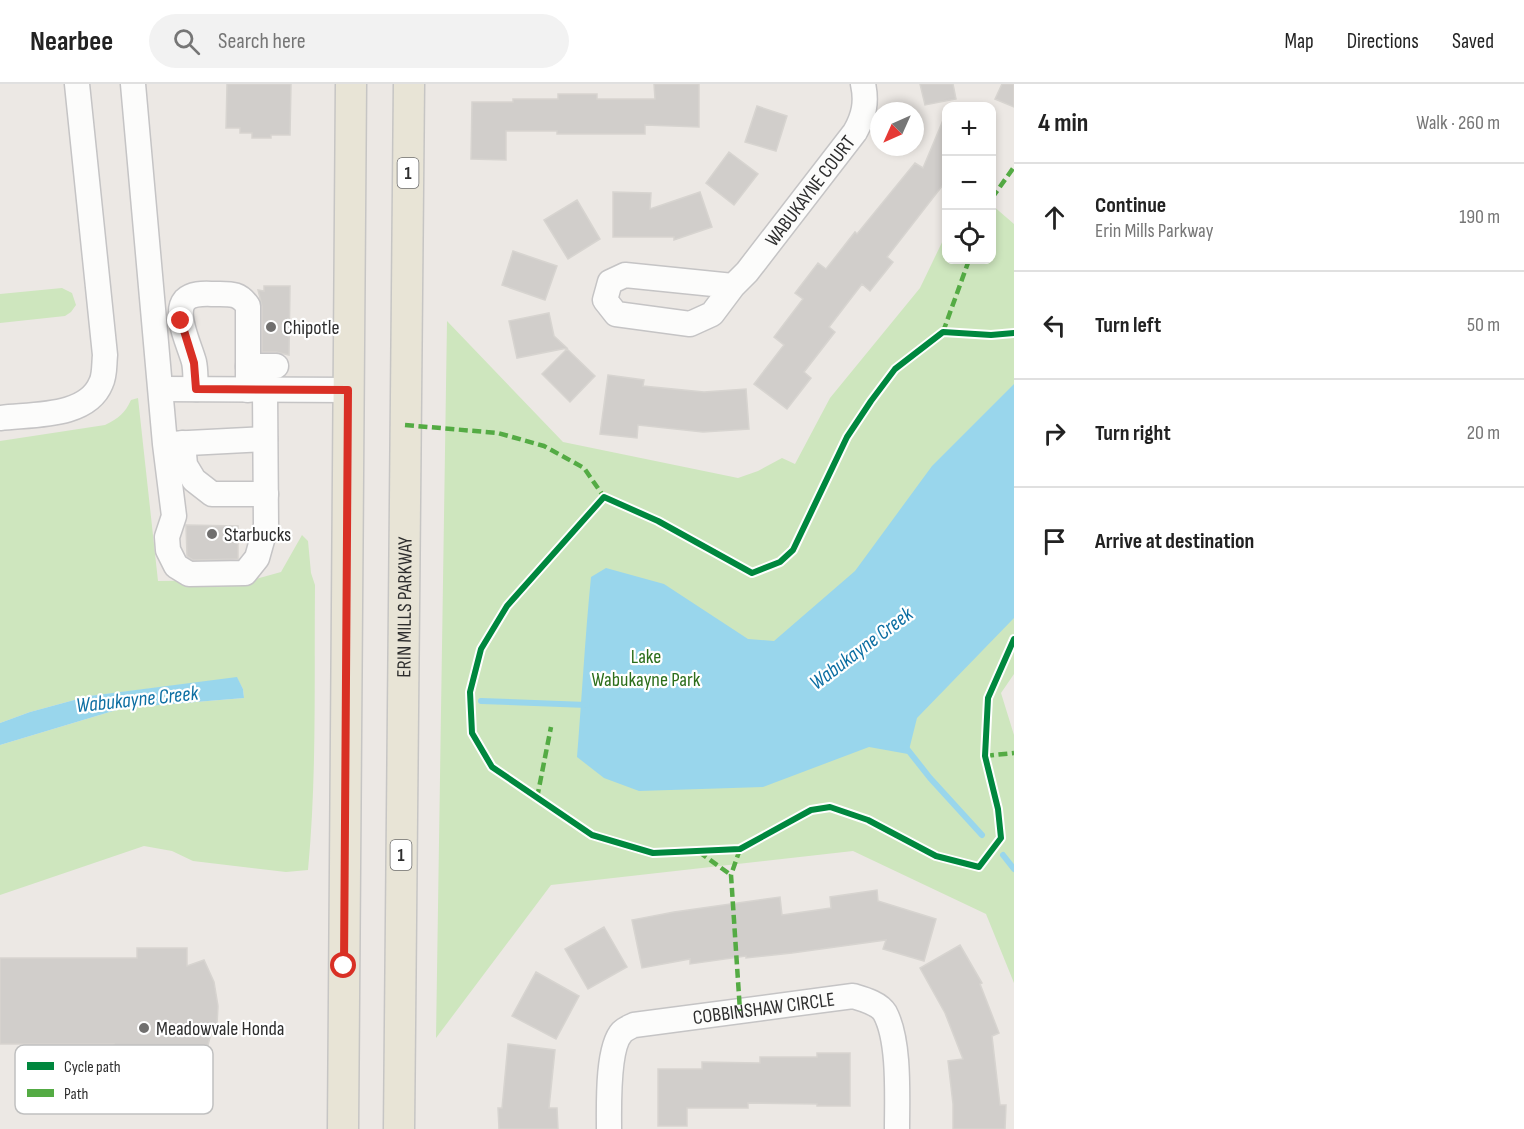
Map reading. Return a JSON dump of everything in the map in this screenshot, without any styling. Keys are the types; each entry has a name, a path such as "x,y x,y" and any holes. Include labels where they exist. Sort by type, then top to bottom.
{"main road":[{"path":"343,1129 351,84"},
{"name":"ERIN MILLS PARKWAY","path":"399,1129 410,84"}],"street":[{"path":"0,418 65,410 82,405 93,397 102,382 105,355 77,84"},
{"path":"132,84 161,393 174,443 194,480 212,494 266,494"},
{"name":"WABUKAYNE COURT","path":"733,286 747,272 855,132 865,107 863,84"},
{"path":"161,393 150,411 149,420 158,516 167,537 168,550 176,566 189,574 245,573 257,558 266,526 265,440 256,390 248,366 248,306 235,294 194,294 185,300 181,309 181,321 194,363 196,389"},
{"path":"248,366 276,366"},
{"path":"161,393 196,389 348,390"},
{"path":"174,443 265,440"},
{"path":"167,537 174,516 174,443"},
{"name":"COBBINSHAW CIRCLE","path":"609,1129 609,1073 614,1052 621,1033 634,1025 853,996 869,1001 884,1012 896,1059 897,1129"}],"green space":[{"name":"Lake Wabukayne Park","path":"996,208 1014,224 1014,674 1001,693 1014,735 1014,983 986,914 853,851 551,885 436,1038 447,321 563,442 738,478 758,471 782,458 795,464 830,398 920,288 942,242 942,264 996,264"},
{"path":"62,288 72,293 76,305 65,316 0,323 0,294"},
{"path":"138,398 158,581 252,580 281,572 302,535 308,541 311,573 315,585 314,763 308,870 286,872 193,861 172,851 144,846 0,895 0,745 123,708 244,698 243,689 237,678 89,696 30,712 0,723 0,441 105,425 121,415 131,400"}],"water":[{"path":"1014,384 1014,618 917,718 908,754 869,747 763,787 639,791 604,778 577,757 591,577 606,568 664,584 748,639 774,641 855,571 932,466"},
{"path":"237,677 243,689 244,698 123,708 0,745 0,723 30,712 89,696"}],"building":[{"path":"227,84 291,84 290,135 252,138 252,133 240,133 240,128 226,128"},
{"path":"654,84 699,84 699,127 645,125 645,134 557,134 557,131 506,131 506,160 471,159 472,102 558,99 558,94 597,94 597,99 655,99"},
{"path":"920,84 953,84 956,99 925,105"},
{"path":"1002,84 1014,84 1014,107 995,99"},
{"path":"757,106 787,116 776,151 745,142"},
{"path":"942,123 942,186 887,257 893,262 870,291 862,284 829,327 835,332 804,372 811,378 787,409 754,384 784,345 774,337 803,299 795,293 818,263 826,269 915,163 923,168"},
{"path":"729,152 758,174 734,205 706,183"},
{"path":"613,192 651,193 650,209 700,192 712,227 674,240 674,237 613,237"},
{"path":"577,200 600,239 568,259 544,220"},
{"path":"513,251 557,266 545,300 502,285"},
{"path":"264,286 290,286 289,355 262,352 262,306 258,290 264,291"},
{"path":"549,313 554,336 567,348 517,358 509,321"},
{"path":"567,349 595,376 570,402 542,374"},
{"path":"608,375 644,380 643,386 704,392 746,389 749,429 703,432 638,425 637,438 600,434"},
{"path":"186,525 238,526 238,559 193,560 187,556"},
{"path":"877,890 878,901 936,919 924,961 883,949 886,940 690,964 690,959 642,968 632,920 780,897 782,915 831,908 830,897"},
{"path":"604,927 627,967 588,989 565,949"},
{"path":"960,945 982,983 980,984 999,1033 992,1036 1000,1105 1006,1105 1005,1129 953,1129 953,1104 948,1061 963,1059 945,1013 920,968"},
{"path":"137,948 187,948 187,966 204,960 214,982 218,1006 217,1025 213,1026 208,1045 0,1044 0,958 137,958"},
{"path":"536,972 579,996 556,1039 512,1016"},
{"path":"508,1044 555,1050 549,1108 557,1108 558,1129 499,1129 498,1108 502,1108"},
{"path":"817,1053 850,1053 850,1106 748,1103 748,1108 687,1108 687,1126 658,1126 658,1069 702,1069 702,1062 760,1063 760,1057 817,1057"}],"waterway":[{"name":"Wabukayne Creek","path":"481,701 587,705"},
{"path":"904,745 930,778 982,835"},
{"path":"1003,855 1014,869"}],"marked path":[{"path":"996,192 1014,167"},
{"path":"943,332 968,264"},
{"path":"405,425 498,433 544,446 584,468 604,497"},
{"path":"537,798 551,727"},
{"path":"985,756 1014,753"},
{"path":"740,849 731,875 740,1011"},
{"path":"699,852 731,875"}],"cycle path":[{"path":"1014,333 991,335 943,332 895,369 847,437 793,550 780,562 752,573 658,521 604,497 507,606 481,649 470,692 472,733 492,767 592,835 653,853 740,849 811,810 830,807 868,820 936,856 979,867 1001,838 998,809 985,756 988,698 1014,639"}],"place":[{"name":"Chipotle","path":"271,327"},
{"name":"Starbucks","path":"212,534"},
{"name":"Meadowvale Honda","path":"144,1028"}],"route":[{"path":"181,321 194,363 196,389 348,390 344,966"}]}
